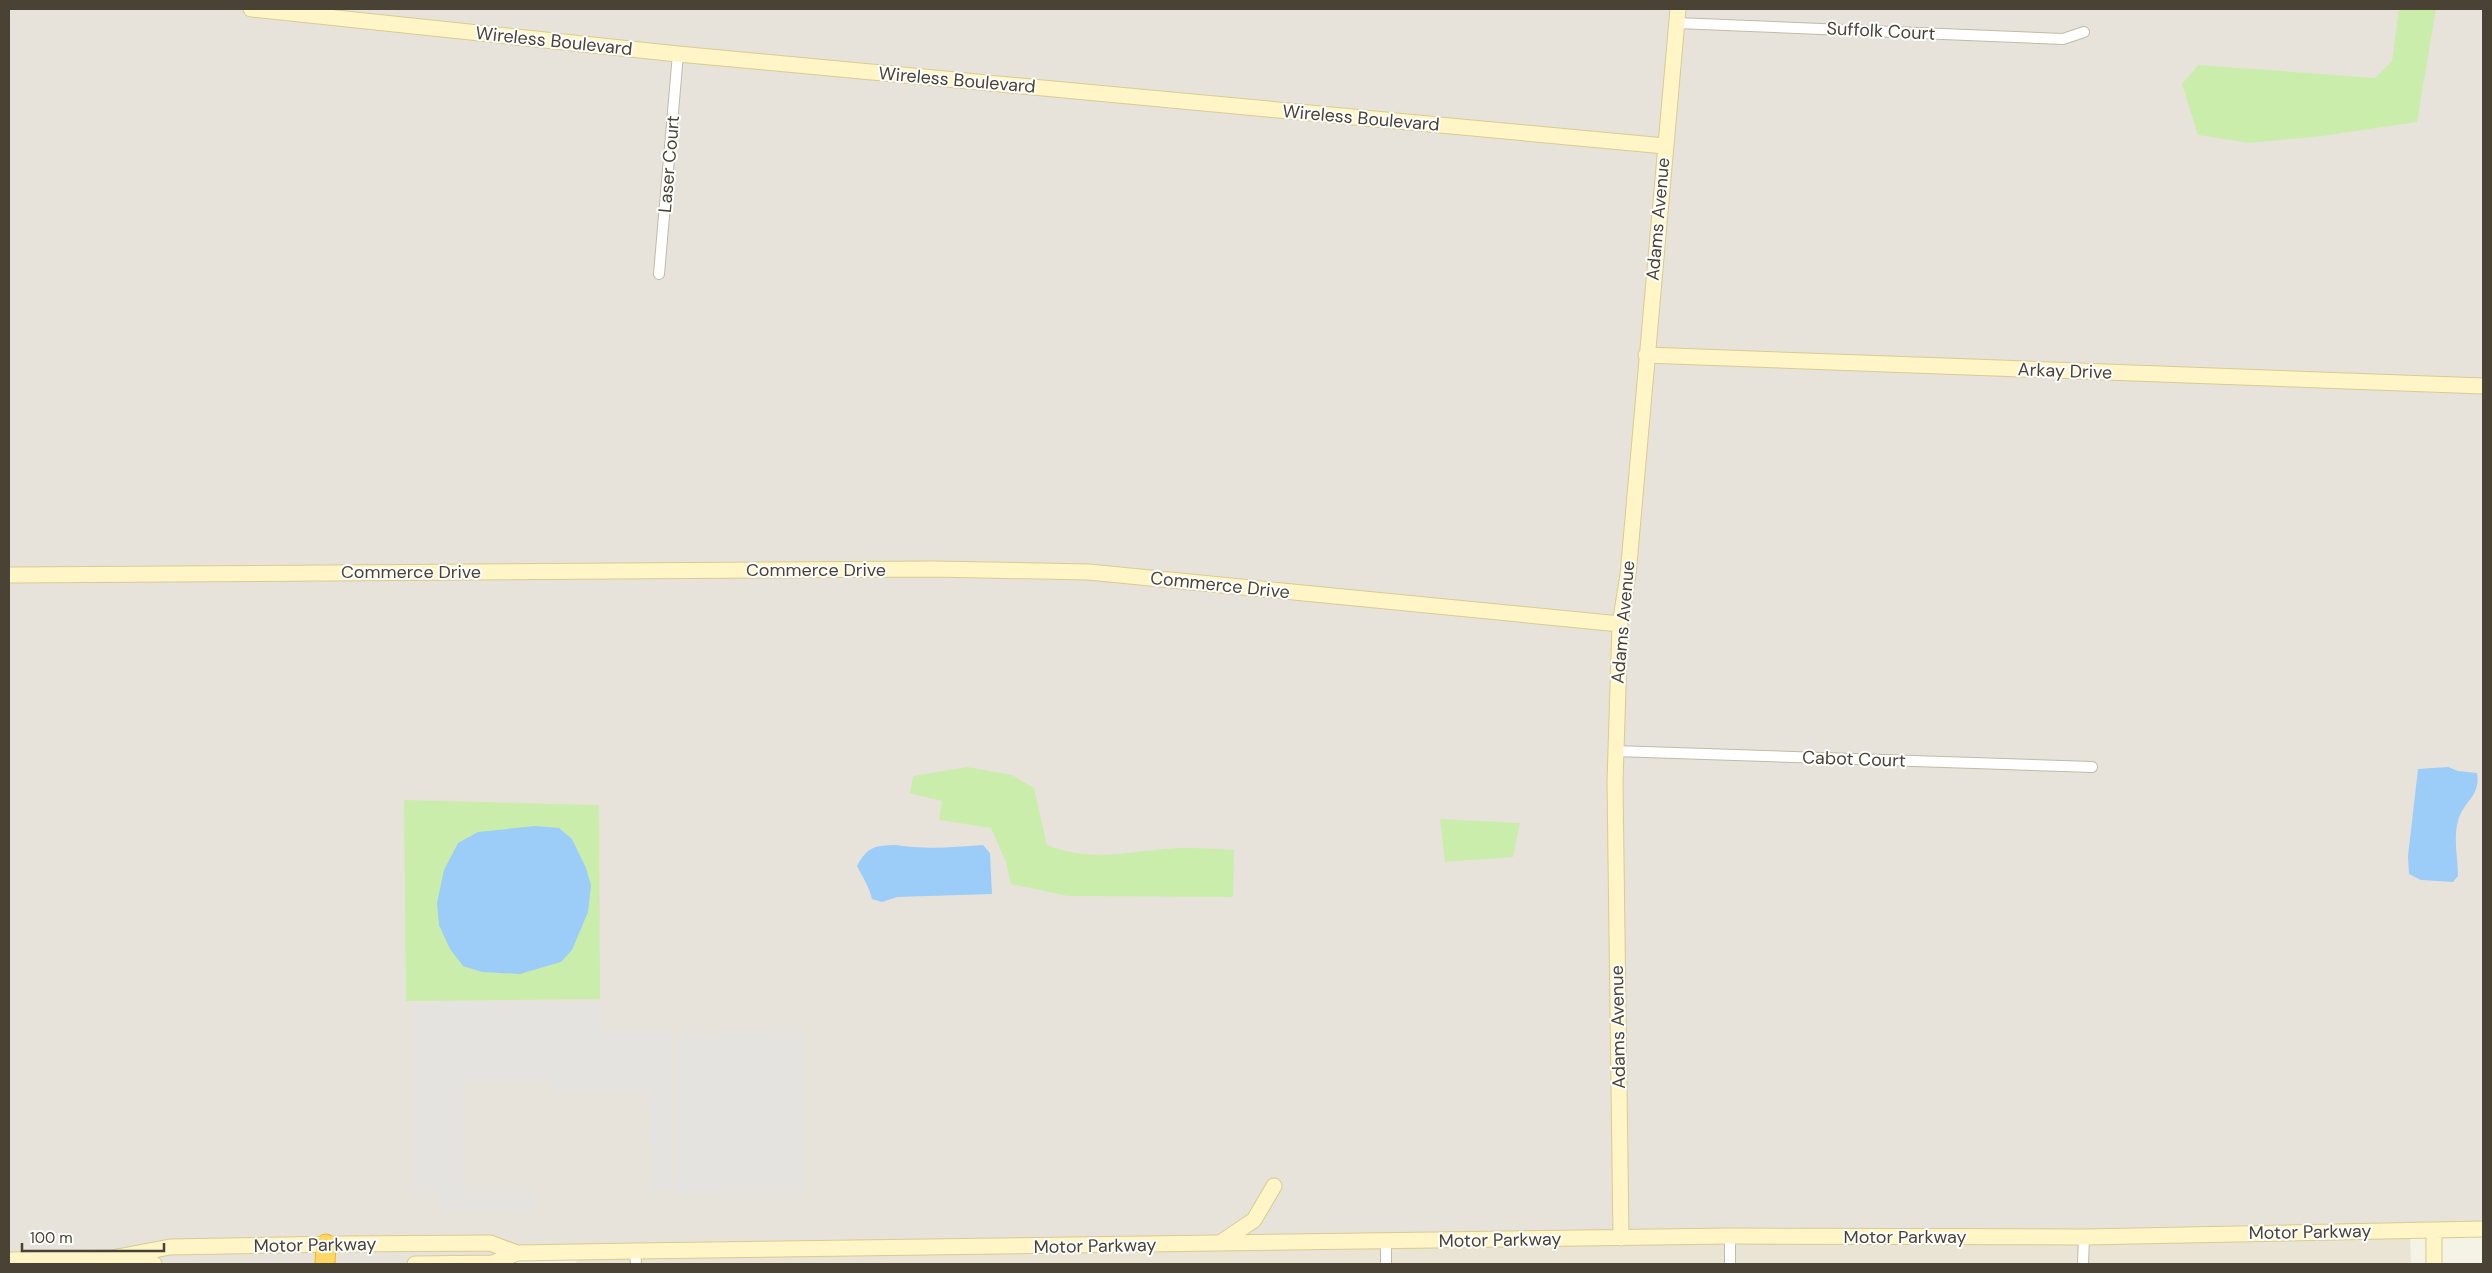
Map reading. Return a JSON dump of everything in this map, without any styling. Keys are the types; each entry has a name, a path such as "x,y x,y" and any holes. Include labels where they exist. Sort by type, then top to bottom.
{"highway":[{"path":"312,1264 319,1244"},
{"path":"319,1244 324,1264"}],"street":[{"name":"Wireless Boulevard","path":"251,9 678,54 1665,146"},
{"name":"Suffolk Court","path":"1677,16 2062,39 2084,32"},
{"name":"Adams Avenue","path":"1621,1238 1615,751 1620,624 1628,575 1677,16"},
{"name":"Laser Court","path":"659,274 678,54"},
{"name":"Arkay Drive","path":"1646,355 2483,386"},
{"name":"Commerce Drive","path":"9,575 934,569 1073,572 1620,624"},
{"name":"Cabot Court","path":"1615,751 2092,767"},
{"path":"1218,1244 1254,1220 1274,1186"},
{"name":"Motor Parkway","path":"112,1258 170,1247 319,1244 490,1243 517,1253 635,1258 1218,1244 1730,1236 2084,1237 2483,1229"},
{"path":"2434,1230 2434,1264"},
{"path":"1730,1236 1730,1264"},
{"path":"2083,1264 2084,1237"},
{"path":"1386,1242 1386,1264"},
{"name":"Motor Parkway","path":"415,1264 493,1263 517,1253"},
{"name":"Motor Parkway","path":"9,1260 112,1258 154,1264"}],"shaded area":[{"path":"9,9 2483,9 2483,1230 577,1256 429,1264 9,1262"},
{"path":"414,1003 601,1003 601,1031 672,1031 672,1188 652,1190 650,1091 552,1091 551,1081 463,1081 463,1193 536,1192 536,1212 439,1211 438,1191 414,1191"},
{"path":"804,1032 804,1191 676,1194 676,1035"},
{"path":"2410,1231 2411,1264 576,1264 577,1256"}],"green space":[{"path":"2399,9 2436,9 2417,122 2322,136 2249,143 2198,135 2182,84 2198,65 2375,78 2392,61"},
{"path":"967,767 1012,775 1034,788 1047,845 1065,851 1100,855 1188,848 1234,850 1233,897 1068,896 1011,884 1006,862 991,828 939,820 942,801 910,793 913,776"},
{"path":"404,800 599,805 600,999 406,1001"},
{"path":"1440,819 1520,823 1513,857 1445,862"}],"water":[{"path":"2448,767 2458,771 2477,773 2478,781 2474,793 2460,814 2458,821 2456,842 2458,876 2453,882 2421,880 2409,874 2408,856 2418,769"},
{"path":"535,826 559,828 572,839 586,868 591,885 588,912 572,950 561,962 520,974 482,972 463,966 450,949 439,925 437,903 444,870 458,843 478,832"},
{"path":"896,845 929,848 983,845 990,853 992,894 897,897 882,902 872,899 868,886 857,866 865,854 872,848"}]}
